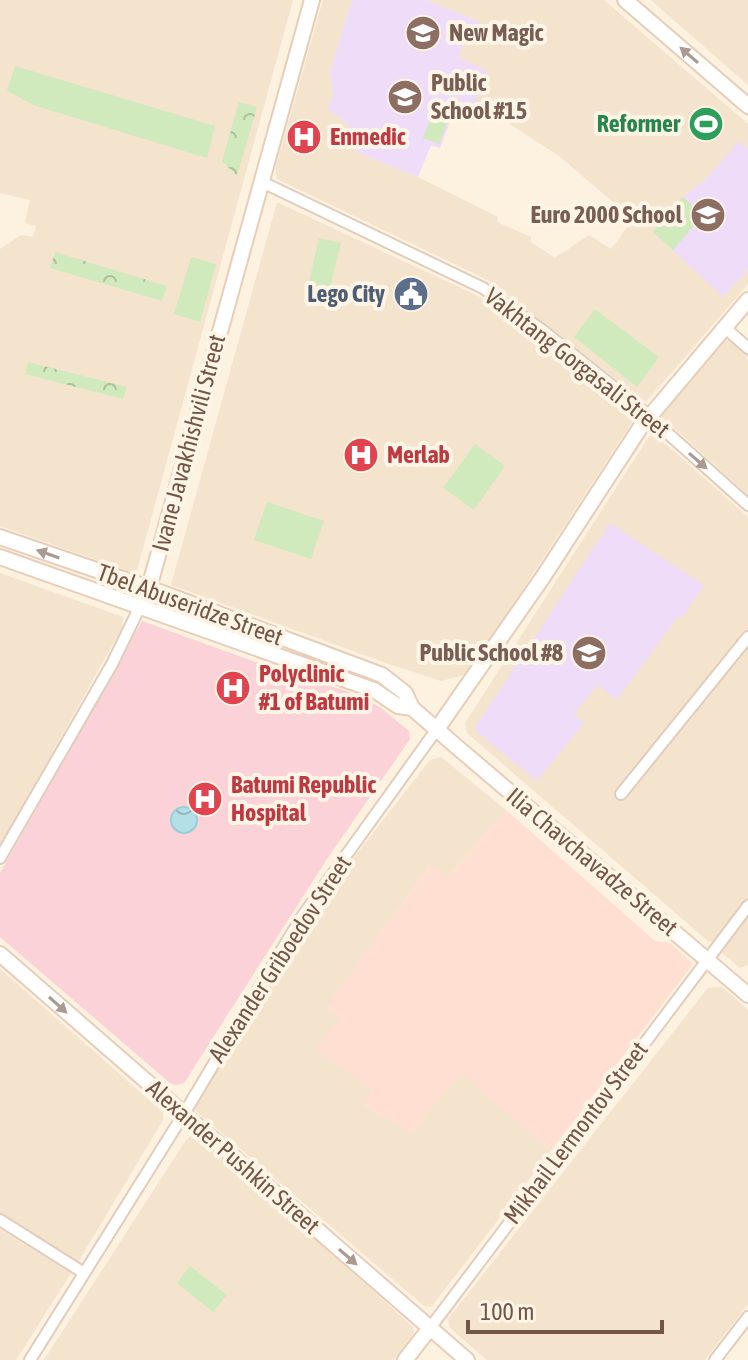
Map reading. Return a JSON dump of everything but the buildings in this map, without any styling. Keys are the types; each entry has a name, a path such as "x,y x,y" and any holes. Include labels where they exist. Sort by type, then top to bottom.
{"street":[{"name":"Ivane Javakhishvili Street","path":"0,858 112,664 149,588 312,0"},
{"path":"625,0 748,106"},
{"name":"Vakhtang Gorgasali Street","path":"262,182 483,288 542,330 648,416 748,505"},
{"name":"Alexander Griboedov Street","path":"30,1360 185,1112 301,918 543,577 648,416 748,300"},
{"path":"724,327 748,348"},
{"name":"Tbel Abuseridze Street","path":"0,537 149,588 382,675 405,693 412,708 437,729"},
{"name":"Tbel Abuseridze Street","path":"0,557 374,690 398,706 412,708"},
{"path":"621,794 748,637"},
{"name":"Ilia Chavchavadze Street","path":"437,729 748,995"},
{"name":"Mikhail Lermontov Street","path":"405,1360 748,906"},
{"name":"Alexander Pushkin Street","path":"0,954 467,1360"},
{"path":"0,1220 84,1273"},
{"path":"715,1360 748,1317"}],"shaded area":[{"path":"0,0 293,0 136,574 0,526 0,249 21,235 33,237 36,226 25,223 30,200 0,193"},
{"path":"323,0 352,0 330,72 333,94 329,109 359,138 357,152 418,177 498,217 497,222 531,237 531,242 555,258 589,235 611,249 633,219 559,156 491,112 474,106 487,71 458,57 467,37 481,22 426,0 604,0 748,124 748,149 739,142 706,179 683,197 723,297 748,270 748,284 646,402 486,279 277,179 275,169"},
{"name":"Public School #15","path":"352,0 426,0 481,22 475,34 467,38 458,57 488,71 474,106 458,101 440,148 431,145 418,177 357,152 359,138 328,109 333,94 330,72"},
{"path":"651,0 748,0 748,85 661,9"},
{"name":"Euro 2000 School","path":"739,141 748,149 748,270 723,297 653,232"},
{"path":"277,202 480,297 636,416 468,674 441,681 171,585"},
{"path":"729,340 748,356 748,495 661,416 724,341"},
{"path":"652,432 748,517 748,901 716,942 708,941 467,733 465,723"},
{"name":"Public School #8","path":"610,523 704,585 617,700 598,685 574,714 584,723 537,781 474,729"},
{"path":"0,573 123,617 122,628 0,846"},
{"name":"Batumi Republic Hospital","path":"142,621 286,673 347,691 380,707 409,731 410,739 327,859 184,1083 177,1085 170,1083 0,937 0,873"},
{"path":"441,757 506,810 447,879 430,866 327,1006 341,1019 373,1091 365,1105 412,1132 461,1072 551,1151 431,1307 424,1306 196,1111 194,1106 345,869 430,760"},
{"path":"506,810 655,941 670,943 693,964 551,1151 461,1073 411,1133 364,1104 373,1091 316,1049 340,1020 327,1005 431,865 448,878"},
{"path":"748,914 748,965 740,968 722,953 722,947"},
{"path":"0,969 163,1112 163,1120 77,1264 0,1214"},
{"path":"722,987 748,1010 748,1304 705,1360 487,1360 450,1328 448,1319 708,988"},
{"path":"196,1131 413,1327 414,1333 394,1360 44,1360 186,1140"},
{"path":"0,1229 71,1273 16,1360 0,1360"}],"green space":[{"path":"15,66 215,126 207,158 36,106 7,91"},
{"path":"239,102 257,107 237,176 222,161"},
{"path":"436,105 452,111 439,144 423,138"},
{"path":"683,197 703,215 673,250 653,232"},
{"path":"319,238 341,243 329,291 308,286"},
{"path":"55,252 167,286 162,301 50,268"},
{"path":"191,257 216,264 200,322 174,314"},
{"path":"595,309 659,357 637,387 574,337"},
{"path":"28,362 127,387 123,399 25,374"},
{"path":"475,444 505,466 474,510 443,488"},
{"path":"267,502 324,521 311,559 254,540"},
{"path":"190,1266 227,1295 213,1312 177,1283"}],"water":[{"path":"184,807 193,811 197,820 193,829 184,833 175,829 171,820 175,811"}],"place":[{"name":"New Magic","path":"423,33"},
{"name":"Public School #15","path":"405,97"},
{"name":"Reformer","path":"706,124"},
{"name":"Enmedic","path":"304,137"},
{"name":"Euro 2000 School","path":"708,215"},
{"name":"Lego City","path":"411,294"},
{"name":"Merlab","path":"361,455"},
{"name":"Public School #8","path":"589,653"},
{"name":"Polyclinic #1 of Batumi","path":"233,688"},
{"name":"Batumi Republic Hospital","path":"205,799"}]}
